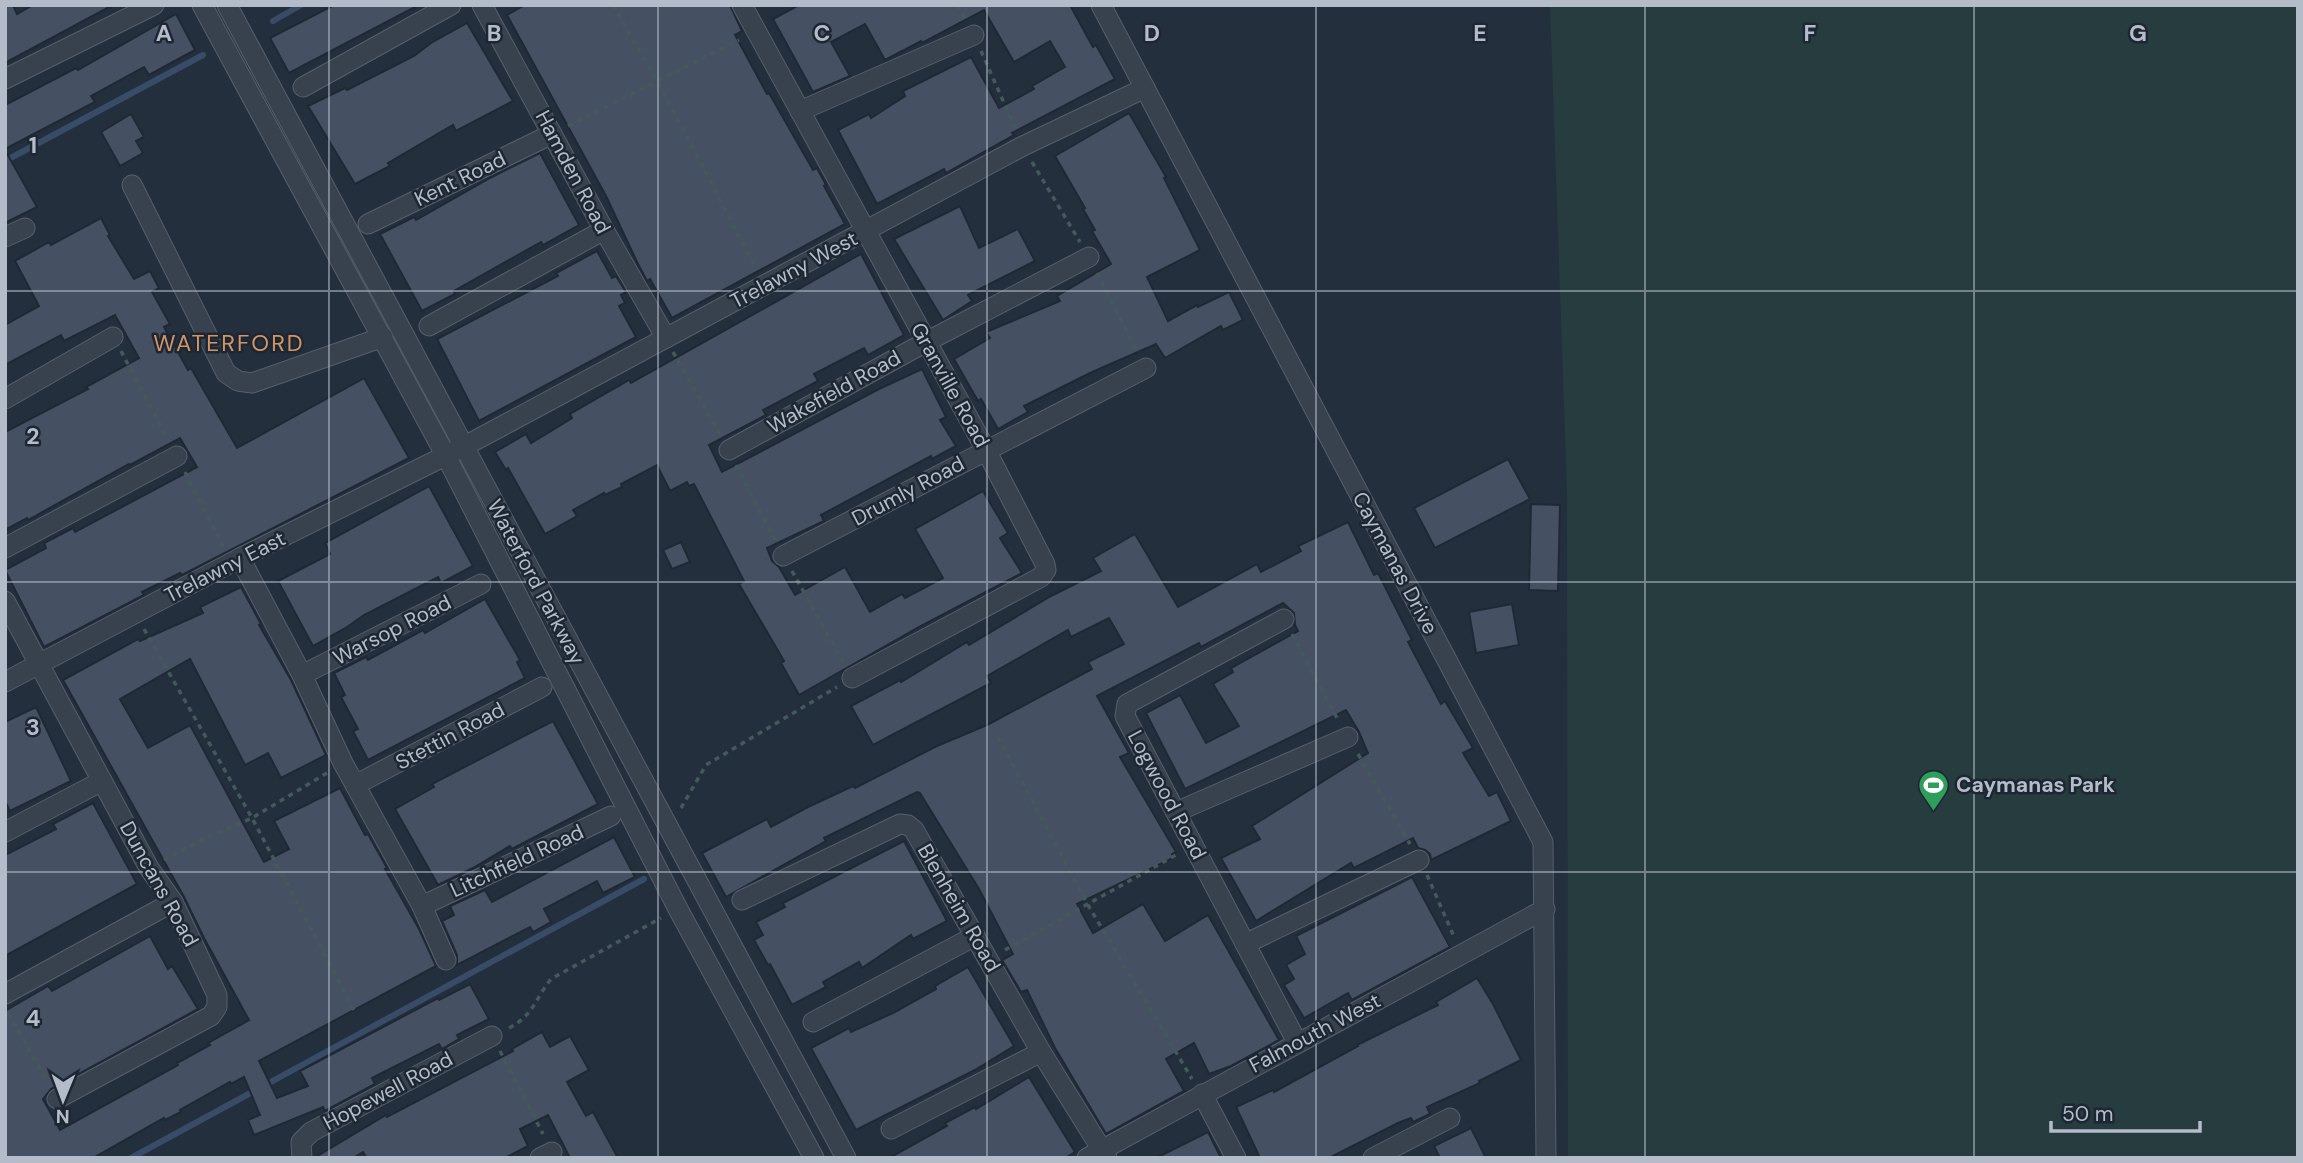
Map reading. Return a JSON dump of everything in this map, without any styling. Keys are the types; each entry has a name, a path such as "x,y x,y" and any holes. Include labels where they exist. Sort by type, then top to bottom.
{"street":[{"path":"5,79 154,5"},
{"name":"Waterford Parkway","path":"202,5 383,337 455,452 669,831 846,1158"},
{"name":"Waterford Parkway","path":"227,5 455,452 678,909 814,1158"},
{"path":"303,87 452,5"},
{"name":"Hamden Road","path":"482,5 666,338"},
{"name":"Granville Road","path":"742,5 986,450 1046,570 1041,578 852,678"},
{"name":"Caymanas Drive","path":"1101,5 1543,842 1546,1158"},
{"path":"800,111 974,35"},
{"name":"Trelawny West","path":"455,452 1023,146 1144,88"},
{"name":"Kent Road","path":"368,224 552,134"},
{"path":"132,185 226,373 238,381 252,383 383,337"},
{"path":"5,237 25,228"},
{"path":"429,326 604,230"},
{"name":"Wakefield Road","path":"729,450 926,342 1089,257"},
{"path":"5,399 113,337"},
{"name":"Drumly Road","path":"783,556 1146,368"},
{"name":"Trelawny East","path":"5,682 240,558 455,452"},
{"path":"5,548 177,456"},
{"path":"240,558 302,675 344,763 422,906 446,960"},
{"name":"Warsop Road","path":"302,675 481,584"},
{"name":"Duncans Road","path":"5,601 149,868 173,902 216,995 217,1007 211,1016 57,1099"},
{"name":"Logwood Road","path":"1284,619 1127,704 1125,716 1297,1042"},
{"name":"Stettin Road","path":"357,784 542,687"},
{"path":"1176,812 1348,737"},
{"path":"5,832 102,781"},
{"name":"Litchfield Road","path":"422,906 611,816"},
{"name":"Blenheim Road","path":"742,901 900,824 908,825 914,830 1099,1155"},
{"path":"1245,944 1419,860"},
{"path":"5,994 173,902"},
{"name":"Falmouth West","path":"1099,1155 1202,1094 1545,909"},
{"path":"813,1022 975,936"},
{"name":"Hopewell Road","path":"302,1158 301,1142 311,1132 492,1036"},
{"path":"891,1129 1041,1052"},
{"path":"1202,1094 1236,1158"},
{"path":"1373,1158 1450,1118"}],"path":[{"path":"613,5 658,82 765,285"},
{"path":"957,5 974,35 1023,146"},
{"path":"552,134 756,30"},
{"path":"666,338 852,678 706,765 669,831"},
{"path":"135,613 252,818 354,1010"},
{"path":"1284,619 1419,860 1462,953"},
{"path":"998,737 1088,905 1202,1094"},
{"path":"149,868 252,818 344,763"},
{"path":"988,960 1193,845"},
{"path":"546,1155 492,1036 518,1023 533,1010 540,993 551,979 678,909"},
{"path":"5,1008 57,1099"}],"green space":[{"name":"Caymanas Park","path":"1550,5 2298,5 2298,1158 1568,1158 1567,490"}],"building":[{"path":"5,5 13,5 17,14 33,5 113,5 5,63"},
{"path":"334,5 419,5 289,73 270,38"},
{"path":"525,5 730,5 742,31 735,35 813,170 817,168 845,224 672,318 650,279 647,281 606,196 507,15"},
{"path":"799,5 1070,5 1093,47 1096,45 1115,79 1012,133 1014,135 946,173 944,169 877,204 838,130 869,114 871,118 905,96 903,91 971,57 999,108 1034,89 1032,86 1065,67 1050,41 1014,62 984,10 885,60 865,24 831,42 850,76 813,92 773,19"},
{"path":"176,14 195,50 149,75 144,67 91,96 95,102 5,149 5,105 76,68 78,70"},
{"path":"467,23 513,101 456,131 453,125 388,163 390,166 355,184 308,106 345,88 347,90 414,56"},
{"path":"1129,113 1166,177 1164,178 1200,250 1147,277 1168,321 1229,292 1243,320 1223,330 1221,326 1165,358 1156,344 1090,373 1024,406 1028,412 998,429 954,359 990,338 986,332 1060,301 1057,296 1111,264 1092,231 1095,230 1083,209 1085,208 1055,156"},
{"path":"131,114 144,137 136,141 143,153 120,166 101,132"},
{"path":"5,150 37,207 5,223"},
{"path":"540,153 579,225 543,245 541,242 422,311 380,234 414,217 416,220"},
{"path":"960,206 979,248 1018,229 1035,261 968,295 972,301 943,320 894,239"},
{"path":"101,218 110,235 108,236 134,279 150,271 159,288 152,292 170,324 164,327 237,448 364,378 409,458 182,575 180,573 142,592 144,595 44,647 5,570 46,548 44,543 73,528 75,532 197,467 180,438 5,530 5,432 88,389 86,387 139,358 115,315 64,341 61,335 5,365 5,325 39,306 15,261"},
{"path":"597,251 612,278 616,276 626,292 621,295 625,303 619,306 636,337 479,421 437,339 558,276 556,273"},
{"path":"861,254 904,335 868,355 864,348 814,374 818,381 763,410 766,415 709,445 722,472 922,369 946,417 940,420 956,446 932,459 931,456 821,515 824,521 767,548 772,561 779,567 795,595 845,567 870,612 902,594 905,598 943,578 915,529 983,491 1008,533 1000,538 1022,573 799,695 781,663 784,661 739,584 744,581 694,484 689,486 687,482 670,491 657,465 621,484 622,487 605,495 604,493 573,510 577,516 545,534 508,468 506,470 495,452 526,434 531,443 572,418 570,414 629,380 631,383"},
{"path":"1508,459 1530,499 1435,548 1414,508"},
{"path":"429,486 473,566 441,583 438,577 364,615 313,646 278,581 330,554 325,543"},
{"path":"1531,504 1560,505 1558,591 1529,590"},
{"path":"1348,522 1374,575 1378,573 1412,640 1408,642 1441,704 1445,701 1473,748 1463,753 1489,796 1497,792 1511,821 1431,860 1430,854 1418,848 1413,838 1354,868 1351,863 1256,921 1221,858 1260,839 1252,826 1368,753 1359,732 1346,710 1185,789 1146,713 1180,695 1206,743 1239,726 1213,684 1233,672 1231,668 1298,631 1294,613 1283,603 1201,647 1199,643 1097,696 1129,753 1120,757 1176,852 1172,854 1173,858 1077,904 1093,933 1143,904 1165,941 1208,915 1279,1040 1231,1066 1209,1074 1194,1043 1166,1059 1184,1091 1106,1134 1055,1048 1027,990 1021,992 1002,960 1013,954 979,889 917,792 824,838 826,841 726,897 702,853 767,819 771,827 937,746 987,725 1092,669 1088,662 1124,644 1109,618 1071,637 1068,630 987,676 991,683 873,745 851,706 900,680 901,682 967,642 969,645 1051,596 1101,571 1093,558 1135,534 1178,607 1257,564 1261,572 1301,551 1298,546"},
{"path":"681,542 690,562 672,569 663,550"},
{"path":"241,587 261,624 259,625 291,680 326,755 281,778 268,753 245,765 190,659 120,699 148,748 190,725 264,862 289,849 274,821 340,788 365,835 368,834 387,868 385,869 419,929 436,966 259,1061 277,1098 308,1086 300,1071 438,998 439,1000 470,984 489,1019 457,1035 459,1039 442,1049 439,1044 372,1078 375,1084 325,1111 323,1107 254,1135 248,1120 260,1115 244,1077 231,1084 230,1082 180,1110 181,1112 165,1120 164,1118 93,1158 5,1158 5,1011 48,986 52,991 150,936 168,969 172,966 198,1009 51,1089 43,1099 60,1130 178,1065 177,1063 210,1045 208,1043 249,1020 63,680 138,639 140,641 203,613 200,607"},
{"path":"485,599 520,660 517,662 525,678 368,760 353,731 358,729 341,697 345,695 334,673 366,657 368,660 423,630 425,633"},
{"path":"1512,604 1519,645 1476,653 1469,612"},
{"path":"36,707 71,781 10,811 5,801 5,722"},
{"path":"553,721 598,804 512,849 510,846 438,885 395,809 434,787 432,784"},
{"path":"93,803 137,884 5,956 5,855 56,829 53,824"},
{"path":"614,837 635,877 603,893 597,881 544,909 551,922 533,932 530,927 457,965 457,955 442,921 454,915 450,906 485,890 492,902"},
{"path":"904,841 947,921 913,939 911,935 862,968 859,962 823,982 826,987 792,1005 754,940 763,935 756,922 785,907 783,903"},
{"path":"1412,877 1450,947 1352,1000 1348,993 1304,1018 1284,985 1294,979 1286,965 1305,954 1296,936"},
{"path":"968,967 1014,1046 975,1070 856,1130 811,1048 849,1028 851,1032 893,1013"},
{"path":"1477,978 1521,1060 1479,1081 1480,1083 1427,1107 1430,1114 1413,1122 1411,1118 1398,1123 1329,1158 1260,1158 1236,1107 1273,1090 1274,1092 1357,1045 1438,1005 1436,1002"},
{"path":"542,1032 550,1047 570,1036 589,1070 567,1082 586,1116 593,1112 618,1158 570,1158 548,1115 520,1129 528,1146 505,1158 367,1158 363,1152 353,1158 314,1158 386,1115 387,1117 513,1051 512,1049"},
{"path":"1029,1077 1075,1152 1065,1158 889,1158 947,1126 945,1123 975,1107 976,1109"},
{"path":"1471,1128 1486,1158 1440,1158 1434,1146"},
{"path":"1208,1132 1221,1158 1156,1158"}],"waterway":[{"path":"273,21 301,5"},
{"path":"5,161 203,55"},
{"path":"131,1158 644,879"}],"place":[{"name":"Caymanas Park","path":"1933,812"}],"district":[{"name":"WATERFORD","path":"229,343"}]}
